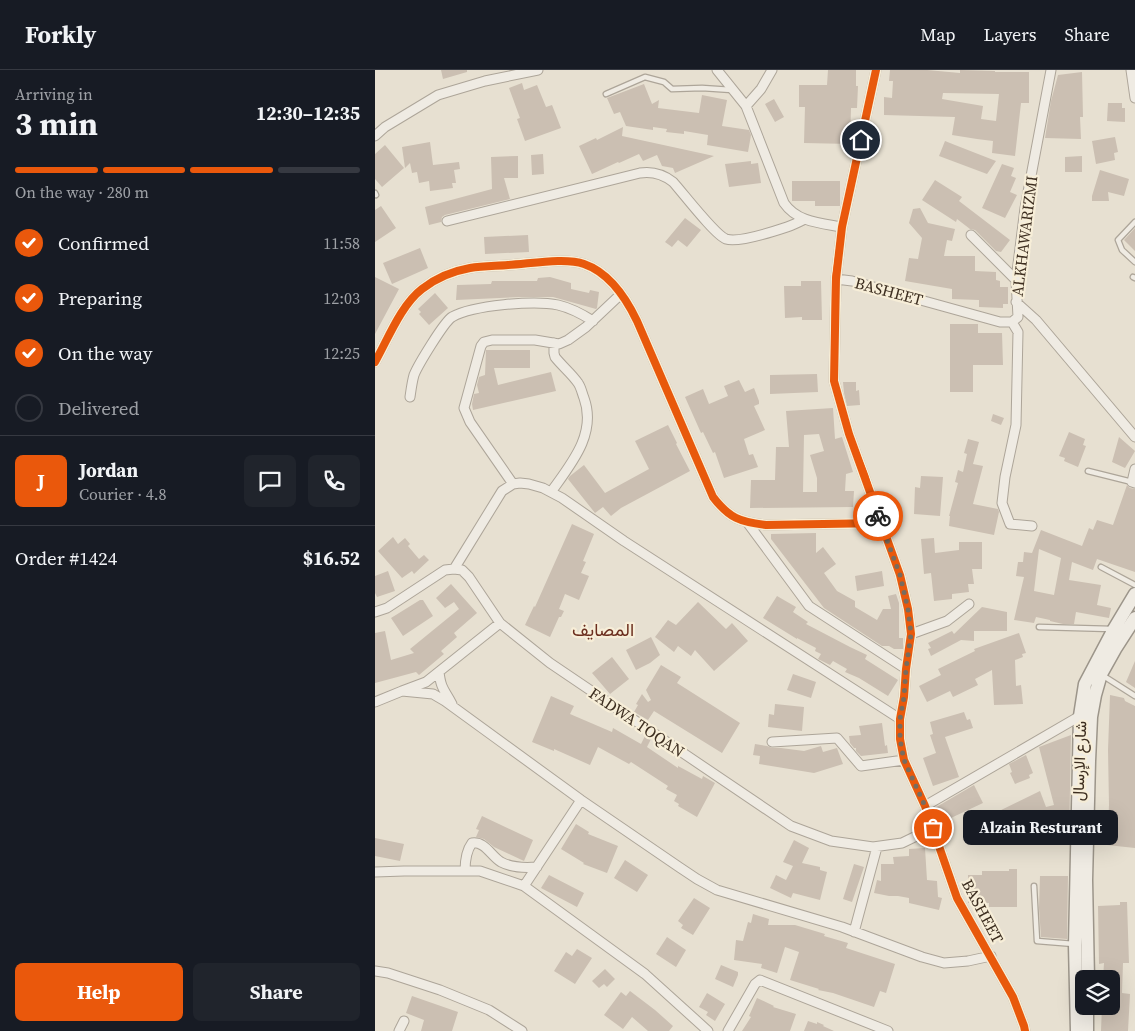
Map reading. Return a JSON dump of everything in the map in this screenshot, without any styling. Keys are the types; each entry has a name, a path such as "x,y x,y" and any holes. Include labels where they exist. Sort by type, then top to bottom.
{"main road":[{"name":"شارع الإرسال","path":"1077,1031 1075,945 1080,716 1085,684 1113,628 1135,594"},
{"name":"شارع الإرسال","path":"1088,970 1086,880 1091,717 1101,674 1135,618"},
{"path":"1087,1015 1087,1031"}],"street":[{"path":"375,136 385,127 438,95 485,81 538,70"},
{"path":"717,70 745,106 784,203 789,210 796,216 813,222 842,227"},
{"path":"745,106 761,89 772,70"},
{"path":"835,279 842,227 877,70"},
{"name":"ALKHAWARIZMI","path":"1032,526 1010,524 1002,503 1005,477 1016,425 1018,332 1012,322 1018,317 1016,280 1025,208 1051,70"},
{"path":"1131,70 1135,98"},
{"path":"447,221 649,172 658,173 673,182 714,229 725,238 735,240 744,238 789,227 805,219"},
{"path":"971,235 1016,280"},
{"path":"375,362 407,304 433,281 471,268 558,261 583,263 605,275 629,303 713,497 730,515 747,522 766,525 881,523"},
{"name":"BASHEET","path":"1012,322 1000,322 852,281 835,279 834,381 849,434 900,575 908,609 911,634 900,719 900,739 904,760 925,806 957,898 1013,996 1025,1031"},
{"path":"513,484 470,422 464,408 481,346 484,342 492,340 535,340 559,344 586,328 621,294"},
{"path":"410,397 415,374 441,329 451,317 481,308 542,302 573,309 593,321"},
{"path":"1016,302 1037,320 1135,437"},
{"path":"551,492 583,444 588,425 586,404 579,384 555,357 554,343"},
{"path":"1133,482 1135,469"},
{"path":"375,612 387,608 445,570 454,569 502,491 513,484 529,484 543,488 562,498 900,719"},
{"path":"747,522 809,606 906,669"},
{"name":"FADWA TOQAN","path":"454,569 462,570 469,577 499,623 550,663 791,826 831,841 873,848 901,843 933,828"},
{"path":"911,634 947,621 969,604"},
{"path":"375,702 426,682 499,623"},
{"path":"439,672 443,692 454,708"},
{"path":"402,690 433,694 581,800 697,879 717,890 842,927 922,957 944,963 968,961 991,956"},
{"path":"925,806 1080,716"},
{"path":"772,742 837,738 861,766 904,760"},
{"path":"524,886 581,800"},
{"path":"465,871 465,860 469,847 472,843 477,842 501,862 525,868 537,867"},
{"path":"854,932 877,847"},
{"path":"375,872 480,872 524,886 645,974 708,1031"},
{"path":"375,970 440,990 489,1010 522,1031"},
{"path":"728,1031 755,984 760,980 888,1031"},
{"path":"399,1031 404,1021"}],"lane":[{"path":"606,94 645,77 664,82 673,89 733,90"},
{"path":"1135,222 1118,240 1122,250 1135,262"},
{"path":"1088,471 1133,482"},
{"path":"1101,567 1135,585"},
{"path":"1039,627 1113,628"},
{"path":"1101,674 1135,696"},
{"path":"1034,886 1037,941 1075,945"}],"building":[{"path":"441,70 467,70 467,72 443,79"},
{"path":"828,70 856,70 856,86 858,86 857,108 851,108 850,144 804,143 805,107 799,107 799,85 827,85"},
{"path":"890,70 927,70 960,73 960,70 1029,72 1029,103 1021,103 1015,156 992,153 993,141 952,135 955,117 884,115 884,97 892,98 893,81 889,81","holes":["943,93 999,94 996,121 981,119 983,106 942,99"]},
{"path":"1082,72 1083,117 1080,117 1081,139 1045,138 1051,101 1058,75"},
{"path":"522,83 524,90 537,85 546,107 552,105 561,128 525,141 517,119 520,118 509,88"},
{"path":"644,84 652,104 659,100 658,108 699,113 702,95 727,100 722,126 749,130 751,135 748,152 707,145 708,135 684,131 684,134 666,132 667,129 653,127 653,130 626,126 620,112 614,114 607,98"},
{"path":"774,99 784,117 775,122 765,104"},
{"path":"1108,103 1122,103 1122,108 1125,108 1125,122 1107,121"},
{"path":"623,127 622,136 714,156 675,173 673,168 662,166 657,155 643,161 639,154 592,174 579,146 596,138 597,140"},
{"path":"1115,137 1118,152 1114,153 1115,160 1096,164 1092,141"},
{"path":"945,141 996,161 987,174 939,156"},
{"path":"430,142 433,165 459,162 460,169 454,170 456,183 452,183 453,188 430,191 429,181 419,183 417,172 412,173 410,163 405,168 402,147"},
{"path":"385,145 404,168 382,187 375,179 375,154"},
{"path":"543,154 544,174 532,175 531,155"},
{"path":"518,156 518,178 504,178 510,199 445,215 442,217 441,222 429,225 425,207 492,189 491,157"},
{"path":"1082,156 1082,172 1065,172 1065,157"},
{"path":"751,161 751,164 758,163 761,183 729,187 725,164"},
{"path":"1002,164 1014,168 1011,176 1016,178 1010,192 1017,195 1005,218 982,208"},
{"path":"1100,170 1129,179 1124,196 1108,192 1109,201 1092,201"},
{"path":"935,180 962,197 959,201 1010,240 1001,252 996,251 975,230 970,229 957,219 956,222 922,200"},
{"path":"792,181 840,181 840,206 815,206 815,201 792,201"},
{"path":"381,206 396,228 375,242 375,210"},
{"path":"920,208 928,223 955,229 952,241 947,240 944,256 975,256 975,271 996,272 996,280 1000,281 1000,287 1008,287 1008,304 1003,304 1003,308 979,307 979,300 952,299 952,289 905,281 909,258 918,259 922,238 909,223 913,209"},
{"path":"685,218 701,230 687,247 678,240 672,247 665,242"},
{"path":"1135,228 1135,251 1124,240"},
{"path":"528,235 529,252 485,254 484,237"},
{"path":"420,248 428,268 392,284 383,263"},
{"path":"375,277 399,289 375,334"},
{"path":"550,277 571,283 571,289 589,293 590,290 599,292 597,308 553,297 456,300 457,285 491,284 492,281 537,281 538,278"},
{"path":"801,281 821,281 822,320 802,320 802,317 785,318 784,286 801,286"},
{"path":"435,293 448,308 429,325 419,314 421,312 418,309"},
{"path":"950,324 978,324 978,333 1002,333 1003,365 973,365 973,392 950,392"},
{"path":"486,350 530,350 530,368 494,368 498,385 551,372 556,391 473,410 474,394 479,393 477,385 479,377 485,375"},
{"path":"817,374 818,392 770,394 770,375"},
{"path":"739,380 745,392 754,388 759,404 754,406 765,430 744,439 749,455 753,454 758,467 724,478 715,452 713,453 703,432 701,433 685,397 703,389 709,404 728,396 724,386"},
{"path":"843,382 856,382 856,391 859,390 860,405 847,406"},
{"path":"833,408 835,439 842,437 853,472 846,474 845,491 854,491 853,507 750,508 751,480 775,480 776,447 789,447 786,411","holes":["819,434 824,451 810,455 817,478 817,492 803,492 804,435"]},
{"path":"993,414 1004,418 1001,425 991,421"},
{"path":"668,425 690,471 621,508 611,516 603,507 595,513 568,479 570,476 584,465 605,493 649,469 635,441"},
{"path":"1069,432 1085,439 1083,445 1086,446 1078,467 1064,461 1065,458 1059,456"},
{"path":"1119,437 1135,451 1125,468 1112,462"},
{"path":"968,439 979,442 973,464 983,466 973,504 998,509 994,535 949,526 949,516 958,483 955,482 958,470 963,472 967,454 964,453"},
{"path":"921,476 943,477 940,516 914,514 915,487 920,488"},
{"path":"1127,485 1135,489 1135,572 1097,559 1093,570 1072,562 1069,580 1101,585 1097,605 1111,608 1109,618 1076,612 1074,624 1063,624 1036,617 1034,623 1014,620 1024,577 1016,576 1018,562 1023,562 1024,552 1032,553 1041,530 1082,546 1089,528 1093,530 1097,520 1113,525","holes":["1039,549 1061,558 1054,595 1034,591"]},
{"path":"572,524 594,534 583,561 586,562 581,573 589,576 579,600 565,594 559,609 564,611 561,617 559,617 550,637 525,625"},
{"path":"816,533 816,553 823,547 836,564 824,573 837,591 855,601 855,607 877,620 883,609 891,609 888,596 896,594 899,603 899,638 903,638 903,649 882,646 824,608 771,539 771,534"},
{"path":"393,537 398,544 405,538 410,544 408,546 419,559 424,555 429,560 414,574 412,571 402,578 378,551"},
{"path":"934,538 935,553 959,550 959,542 982,542 982,569 972,569 974,584 968,584 969,592 952,594 952,599 934,601 931,573 924,574 921,539"},
{"path":"388,571 395,591 377,597 375,593 375,576"},
{"path":"882,571 884,586 857,591 855,576"},
{"path":"451,584 477,613 454,633 457,637 441,651 444,654 419,675 416,672 375,683 375,633 385,631 391,660 414,653 410,649 459,609 454,602 445,608 436,598"},
{"path":"777,596 796,607 793,612 808,622 806,624 867,655 865,659 898,680 888,696 859,678 845,672 847,669 833,661 830,665 818,659 821,654 815,651 816,648 797,639 763,618"},
{"path":"423,600 433,616 403,636 391,618"},
{"path":"698,602 726,629 732,623 748,641 714,671 695,650 691,656 678,646 674,652 655,637 668,620 676,625"},
{"path":"982,607 1007,612 1007,631 974,631 974,641 961,640 931,656 928,649 931,648 928,643 952,631 954,634"},
{"path":"1019,633 1026,653 1022,654 1023,657 1015,660 1016,686 1021,685 1023,704 994,705 992,670 975,679 978,685 953,697 950,691 927,702 919,686 941,675 938,669 975,651 974,649"},
{"path":"651,637 660,655 636,670 626,650"},
{"path":"612,657 629,679 610,694 592,673"},
{"path":"1135,661 1135,688 1126,682"},
{"path":"661,665 681,677 677,683 740,723 722,753 654,711 648,720 634,712 642,694 648,702 651,700 646,690"},
{"path":"793,674 816,682 811,698 787,690"},
{"path":"1110,695 1124,698 1125,701 1135,706 1135,848 1107,845"},
{"path":"551,696 574,706 570,714 612,732 613,728 641,744 645,736 651,739 647,747 678,768 678,766 702,779 703,776 715,783 697,817 678,806 679,804 674,801 677,795 666,789 668,786 631,762 629,764 598,747 590,765 554,749 554,751 532,742"},
{"path":"775,704 804,707 802,731 768,727 769,714 774,715"},
{"path":"964,712 967,720 970,719 973,728 945,737 959,777 933,786 923,758 936,753 930,735 933,734 930,722"},
{"path":"882,723 885,746 887,745 888,753 861,756 850,743 849,736 861,735 859,726"},
{"path":"1071,735 1069,842 995,813 1040,791 1046,807 1054,805 1039,747"},
{"path":"755,744 772,748 804,751 821,746 823,752 837,748 843,764 814,773 759,764 760,756 753,755"},
{"path":"1026,755 1033,773 1029,775 1030,778 1015,784 1010,773 1012,772 1009,764"},
{"path":"974,785 983,803 938,824 933,809"},
{"path":"482,816 533,840 524,861 494,847 484,839 476,837 479,830 476,829"},
{"path":"576,824 589,832 588,834 618,846 607,873 583,864 561,849"},
{"path":"375,838 404,844 400,861 375,856"},
{"path":"794,840 809,848 802,863 820,867 820,870 827,872 820,900 793,893 791,898 770,888 776,875 786,880 793,866 783,862"},
{"path":"925,848 927,880 937,881 938,897 942,898 939,910 909,903 909,898 874,893 877,880 881,881 881,864 894,864 893,857 909,856 909,849"},
{"path":"625,860 648,875 637,892 614,878"},
{"path":"854,864 864,867 852,902 843,899"},
{"path":"1009,869 1017,869 1017,907 989,907 989,903 968,903 968,875 982,875 982,871 1009,871"},
{"path":"549,875 584,893 577,907 541,888"},
{"path":"1040,876 1068,876 1067,939 1041,937 1039,908"},
{"path":"694,898 710,908 693,935 681,928 683,925 678,921"},
{"path":"1120,902 1127,902 1129,963 1123,963 1122,993 1130,994 1128,1031 1101,1031 1102,1015 1120,1015 1120,970 1104,970 1104,963 1099,964 1098,906 1120,905"},
{"path":"753,914 769,919 768,925 795,925 825,934 824,936 848,943 846,948 895,964 886,993 880,991 874,1007 790,980 799,952 785,947 777,973 761,968 762,964 734,960 736,940 743,941 748,922 751,923"},
{"path":"667,937 686,950 676,967 656,954"},
{"path":"577,949 592,958 575,984 554,971 566,952 572,956"},
{"path":"721,965 738,972 733,987 715,979"},
{"path":"605,969 615,979 607,987 604,984 599,988 592,981"},
{"path":"630,991 673,1026 669,1031 648,1031 632,1017 623,1029 604,1015 621,992 626,996"},
{"path":"707,993 725,1004 715,1021 706,1015 708,1012 699,1007"},
{"path":"412,996 458,1012 452,1031 421,1031 424,1020 406,1013"},
{"path":"757,998 773,1007 796,1014 790,1031 742,1031 751,1017 749,1016"},
{"path":"808,1021 817,1024 817,1022 834,1031 804,1031"}],"cycle path":[{"path":"876,70 842,227 836,279 834,381 849,434 900,575 908,609 911,634 900,719 900,739 904,760 925,806 957,898 1013,997 1025,1031"},
{"path":"375,362 401,313 414,296 439,278 457,271 480,267 557,261 584,264 602,273 616,287 628,304 713,497 724,510 736,518 766,525 881,523"}],"way so far":[{"path":"878,516 900,575 908,609 911,634 900,719 900,739 904,760 933,828"}],"place":[{"name":"Alzain Resturant","path":"933,828"}],"district":[{"name":"المصايف","path":"603,630"}],"route":[{"path":"861,140 842,227 835,279 834,381 849,434 878,516"}]}
